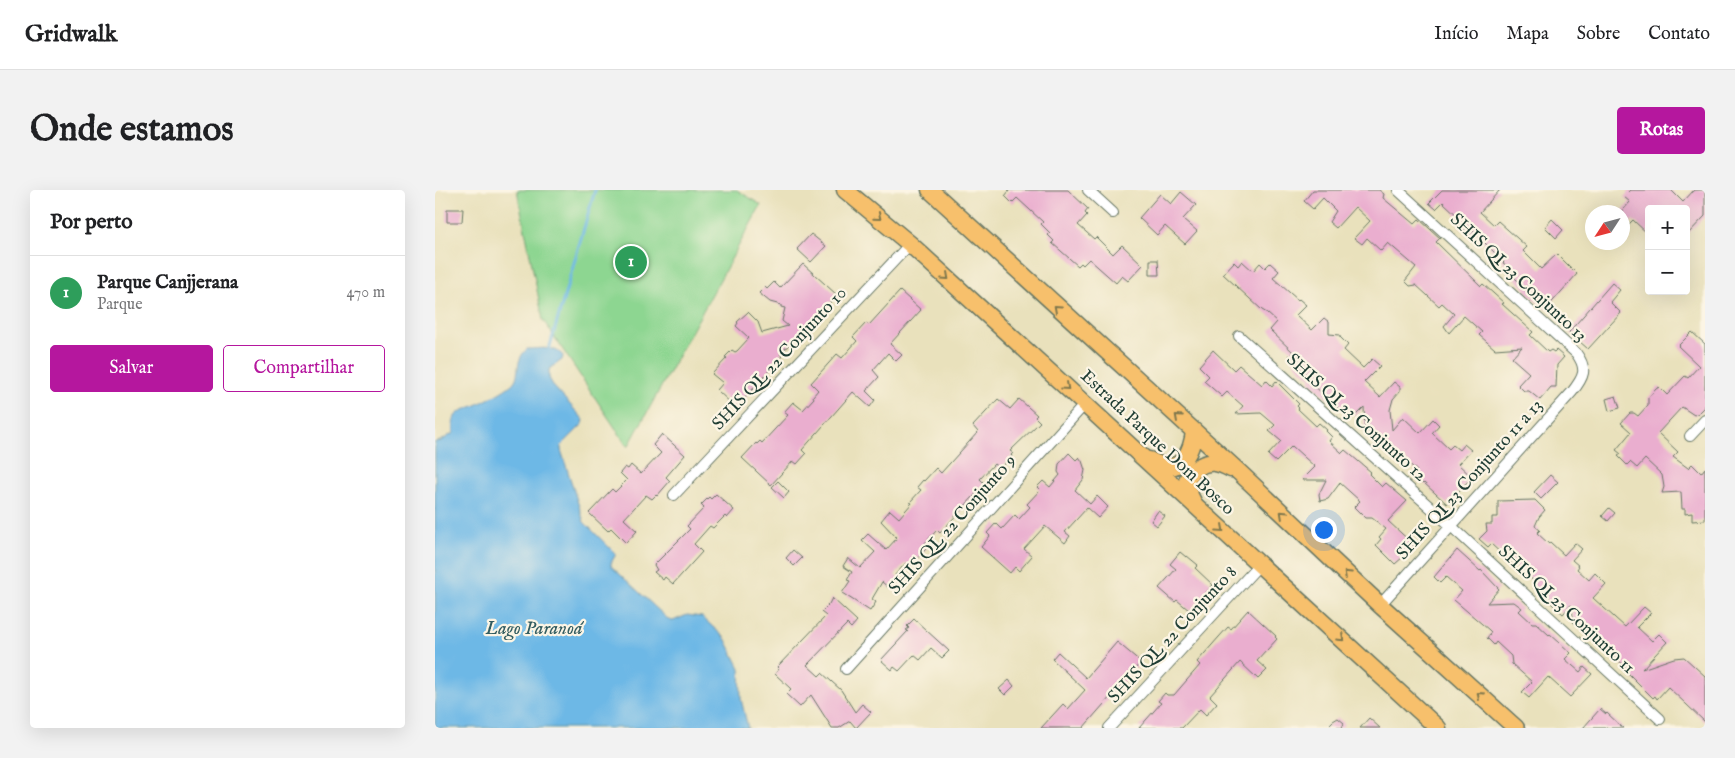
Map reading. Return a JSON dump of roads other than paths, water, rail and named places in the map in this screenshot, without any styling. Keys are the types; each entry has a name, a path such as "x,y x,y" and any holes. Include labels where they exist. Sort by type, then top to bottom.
{"main road":[{"name":"Estrada Parque Dom Bosco","path":"845,190 910,244 1147,460 1433,727"},
{"name":"Estrada Parque Dom Bosco","path":"930,190 1516,728"},
{"path":"1147,460 1164,467 1173,466 1183,461 1189,454 1194,432"},
{"path":"1195,506 1187,488 1187,480 1202,464 1217,462 1240,473"}],"street":[{"path":"1088,190 1113,213"},
{"name":"SHIS QI 23 Conjunto 13","path":"1398,190 1576,353 1584,368 1583,375"},
{"name":"SHIS QL 22 Conjunto 10","path":"674,495 910,244"},
{"name":"SHIS QI 23 Conjunto 12","path":"1239,336 1450,525"},
{"name":"SHIS QI 23 Conjunto 11 a 13","path":"1380,605 1450,525 1572,392 1583,375"},
{"name":"SHIS QL 22 Conjunto 9","path":"846,669 1085,404"},
{"path":"1690,436 1705,420"},
{"name":"SHIS QI 23 Conjunto 11","path":"1450,525 1660,719"},
{"name":"SHIS QL 22 Conjunto 8","path":"1109,728 1260,564"}],"water":[{"name":"Lago Paranoá","path":"527,349 551,349 556,350 563,356 562,360 549,369 549,378 554,387 584,420 583,424 561,446 561,450 584,522 616,554 611,566 669,620 673,621 687,615 702,617 725,638 740,668 741,699 748,728 435,728 435,442 441,441 453,433 455,416 512,384 517,377 520,359"}],"waterway":[{"path":"548,353 595,190"}],"place":[{"name":"Parque Canjjerana","path":"631,262"}]}
